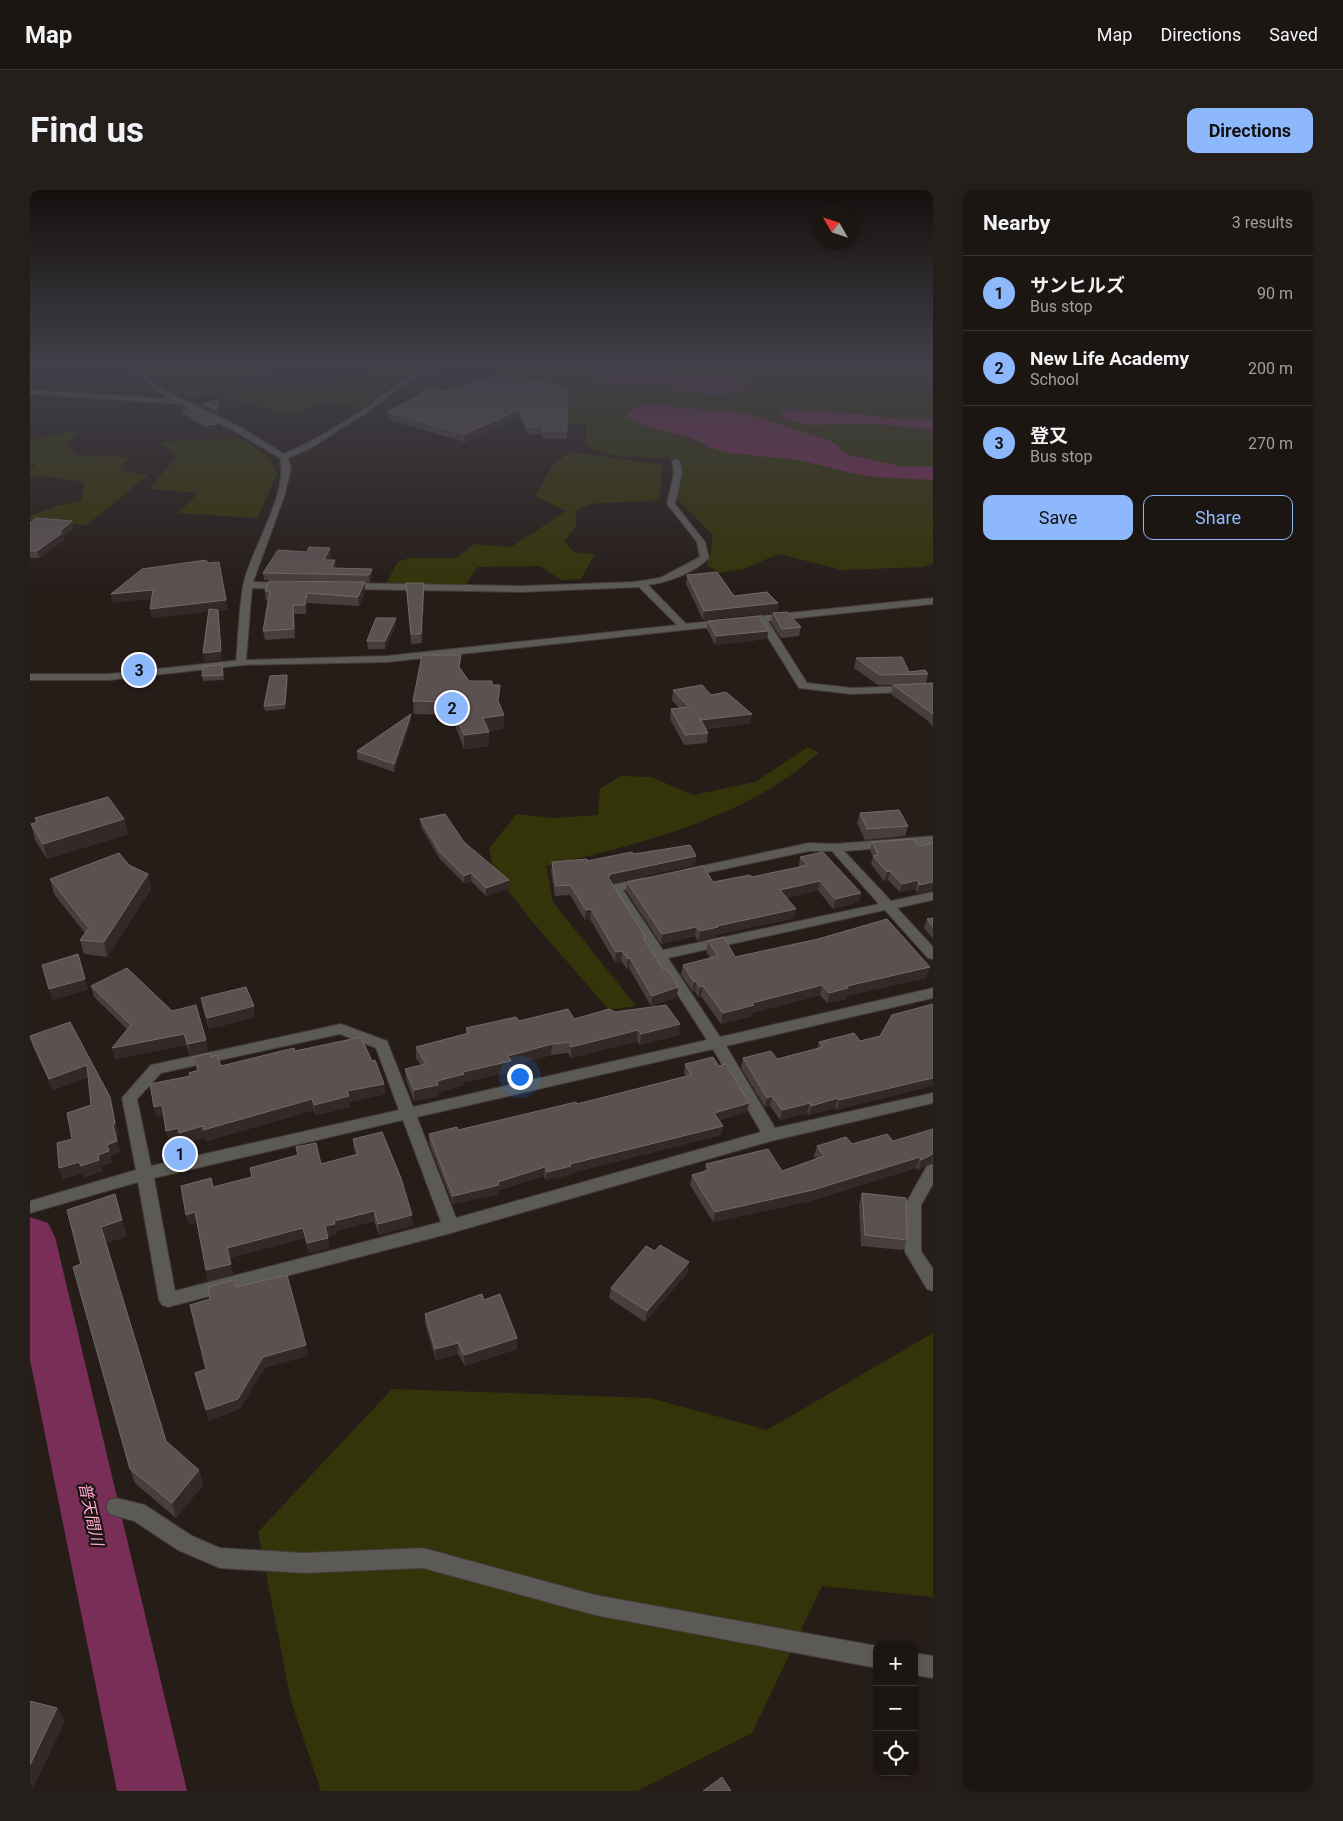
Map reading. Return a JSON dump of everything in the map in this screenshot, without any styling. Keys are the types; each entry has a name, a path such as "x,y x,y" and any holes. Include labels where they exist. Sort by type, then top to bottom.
{"street":[{"path":"241,663 248,585 280,497 287,469 284,457 255,440"},
{"path":"284,457 318,440"},
{"path":"334,586 521,589 642,584 662,580 689,568 705,558 701,542 671,504 678,473 676,461"},
{"path":"642,584 684,627"},
{"path":"248,585 296,586"},
{"path":"30,677 62,680 112,678 241,663 396,658 933,601"},
{"path":"761,618 804,686 828,689 933,688"},
{"path":"673,876 808,847 835,848 933,840"},
{"path":"835,848 933,955"},
{"path":"654,880 615,888 661,955 717,1043 771,1135"},
{"path":"661,955 933,896"},
{"path":"30,1207 145,1174 933,992"},
{"path":"451,1226 382,1045 340,1029 156,1069 129,1098 168,1300 451,1226 771,1135 933,1098"},
{"path":"933,1170 913,1206 913,1252 933,1284"},
{"path":"116,1506 138,1512 185,1544 220,1558 304,1563 423,1558 595,1605 873,1656"},
{"path":"918,1665 933,1667"}],"shaded area":[{"path":"30,440 72,440 67,446 79,456 129,457 121,471 148,475 87,525 30,522 30,516 56,506 81,501 85,482 30,475 30,471 36,466 30,463"},
{"path":"243,440 262,452 271,462 277,473 258,518 178,513 198,493 149,489 176,457 158,442"},
{"path":"585,440 933,440 933,563 924,567 842,570 779,554 743,569 720,573 706,565 710,557 713,535 673,495 671,459 613,455 592,449 585,444"},
{"path":"695,440 827,440 849,455 905,467 933,466 933,480 877,477 799,460 729,453 711,448"},
{"path":"571,452 663,465 659,500 590,504 576,511 576,526 564,541 574,552 595,554 581,579 561,580 540,566 477,567 465,586 386,583 398,562 409,558 455,558 475,544 511,547 566,511 535,496 553,464"},
{"path":"808,747 819,753 776,785 722,813 694,825 665,834 546,866 553,902 636,1006 609,1010 525,913 494,871 489,849 516,814 553,818 598,815 600,789 620,776 651,777 693,795 755,782"},
{"path":"933,1333 933,1597 822,1586 752,1733 637,1791 321,1791 291,1701 258,1532 392,1389 650,1398 767,1430"}],"building":[{"path":"36,518 72,521 59,532 62,533 37,551 30,551 30,523"},
{"path":"309,547 330,548 324,560 335,560 332,568 372,569 369,575 263,573 278,550 307,552"},
{"path":"206,560 208,563 219,562 226,600 150,609 153,590 111,594 142,569"},
{"path":"717,572 734,596 767,592 778,603 704,611 687,575"},
{"path":"269,581 365,582 358,597 307,593 305,605 293,605 294,629 263,631 270,591 265,591"},
{"path":"406,583 424,583 421,634 411,634"},
{"path":"209,609 218,610 221,651 203,653"},
{"path":"787,612 801,627 782,629 773,613"},
{"path":"759,616 768,631 716,636 708,621"},
{"path":"376,618 396,618 385,641 367,641"},
{"path":"422,655 461,655 459,667 469,681 492,681 492,685 500,685 498,701 504,715 483,718 489,732 464,735 451,702 413,701"},
{"path":"902,657 909,672 925,670 928,674 880,675 856,658"},
{"path":"222,664 223,675 202,676 203,667"},
{"path":"287,675 285,704 264,706 270,676"},
{"path":"933,683 933,714 893,685"},
{"path":"702,685 711,695 726,692 752,714 701,720 699,717 708,733 685,735 671,709 689,707 673,690"},
{"path":"411,714 394,764 357,751"},
{"path":"108,797 124,819 43,844 31,824 37,822 35,818"},
{"path":"899,810 908,826 867,829 860,813"},
{"path":"445,814 464,842 509,880 486,888 471,873 464,876 440,852 420,819"},
{"path":"914,839 918,846 933,843 933,882 919,885 918,880 902,884 890,871 887,872 873,856 878,855 872,842"},
{"path":"690,845 696,856 611,874 608,877 646,938 643,938 664,970 667,969 678,987 652,996 630,958 628,959 622,951 616,952 591,909 586,910 570,885 556,886 552,862 587,859 587,861 632,852 634,854"},
{"path":"823,852 861,893 835,899 820,881 780,890 796,909 700,931 696,927 662,934 627,882 703,866 713,882 750,875 752,877 808,865 800,857"},
{"path":"119,853 129,865 148,874 104,942 80,940 89,928 50,879"},
{"path":"933,918 933,927 927,919"},
{"path":"887,919 930,967 847,986 848,988 829,993 822,985 752,1003 754,1005 723,1013 703,986 700,987 696,981 694,982 683,965 718,956 708,941 724,937 735,957 818,939"},
{"path":"78,954 85,979 49,989 42,965"},
{"path":"127,968 172,1011 196,1005 206,1040 188,1044 184,1034 112,1048 131,1025 91,986"},
{"path":"246,987 254,1006 207,1018 201,998"},
{"path":"933,1004 933,1078 839,1100 838,1098 811,1106 810,1103 782,1110 772,1096 767,1098 743,1058 771,1051 777,1059 823,1047 819,1042 854,1033 860,1041 880,1036 892,1015"},
{"path":"666,1005 680,1024 641,1034 638,1030 571,1047 569,1042 552,1044 508,1056 511,1061 463,1072 464,1074 437,1081 438,1085 414,1090 405,1069 426,1064 416,1047 469,1033 466,1028 516,1017 519,1021 568,1009 574,1019 609,1009 615,1012"},
{"path":"70,1022 110,1097 117,1141 107,1145 109,1151 98,1155 99,1160 81,1166 79,1162 59,1168 57,1143 72,1139 67,1113 91,1105 87,1065 49,1079 30,1036"},
{"path":"361,1037 372,1061 375,1060 384,1084 347,1091 349,1096 314,1105 312,1099 203,1130 203,1126 179,1133 178,1128 166,1131 162,1105 154,1107 150,1084 190,1076 189,1073 199,1070 193,1057 210,1053 211,1057 217,1055 221,1066 294,1048 295,1051"},
{"path":"713,1057 719,1066 726,1064 749,1103 714,1113 723,1126 570,1164 571,1166 547,1172 545,1167 498,1182 499,1185 453,1196 429,1134 457,1127 458,1130 576,1102 577,1104 691,1075 685,1064"},
{"path":"933,1129 933,1154 921,1160 920,1157 813,1190 715,1212 692,1175 709,1170 706,1164 768,1149 782,1171 824,1156 817,1146 846,1137 852,1144 887,1134 893,1141"},
{"path":"382,1132 401,1178 412,1215 378,1224 374,1211 334,1221 335,1224 325,1226 328,1238 307,1243 303,1228 227,1248 231,1264 206,1270 195,1212 186,1215 181,1186 211,1178 213,1187 252,1177 250,1168 298,1155 296,1147 316,1143 321,1164 358,1154 353,1139"},
{"path":"862,1193 906,1198 907,1240 865,1235"},
{"path":"115,1194 122,1220 101,1227 166,1441 199,1470 172,1503 130,1469 73,1267 81,1264 67,1210"},
{"path":"660,1245 689,1262 647,1311 611,1288 646,1246 655,1251"},
{"path":"287,1275 306,1345 263,1357 238,1399 206,1410 195,1373 206,1369 190,1305 210,1299 208,1287 234,1280 236,1287"},
{"path":"482,1294 484,1300 500,1294 517,1338 464,1355 458,1343 435,1349 425,1314"},
{"path":"30,1701 57,1708 30,1765"},
{"path":"722,1777 731,1791 703,1791"}],"waterway":[{"name":"普天間川","path":"30,1237 152,1791"}],"place":[{"name":"登又","path":"139,670"},
{"name":"New Life Academy","path":"452,708"},
{"name":"サンヒルズ","path":"180,1154"}]}
